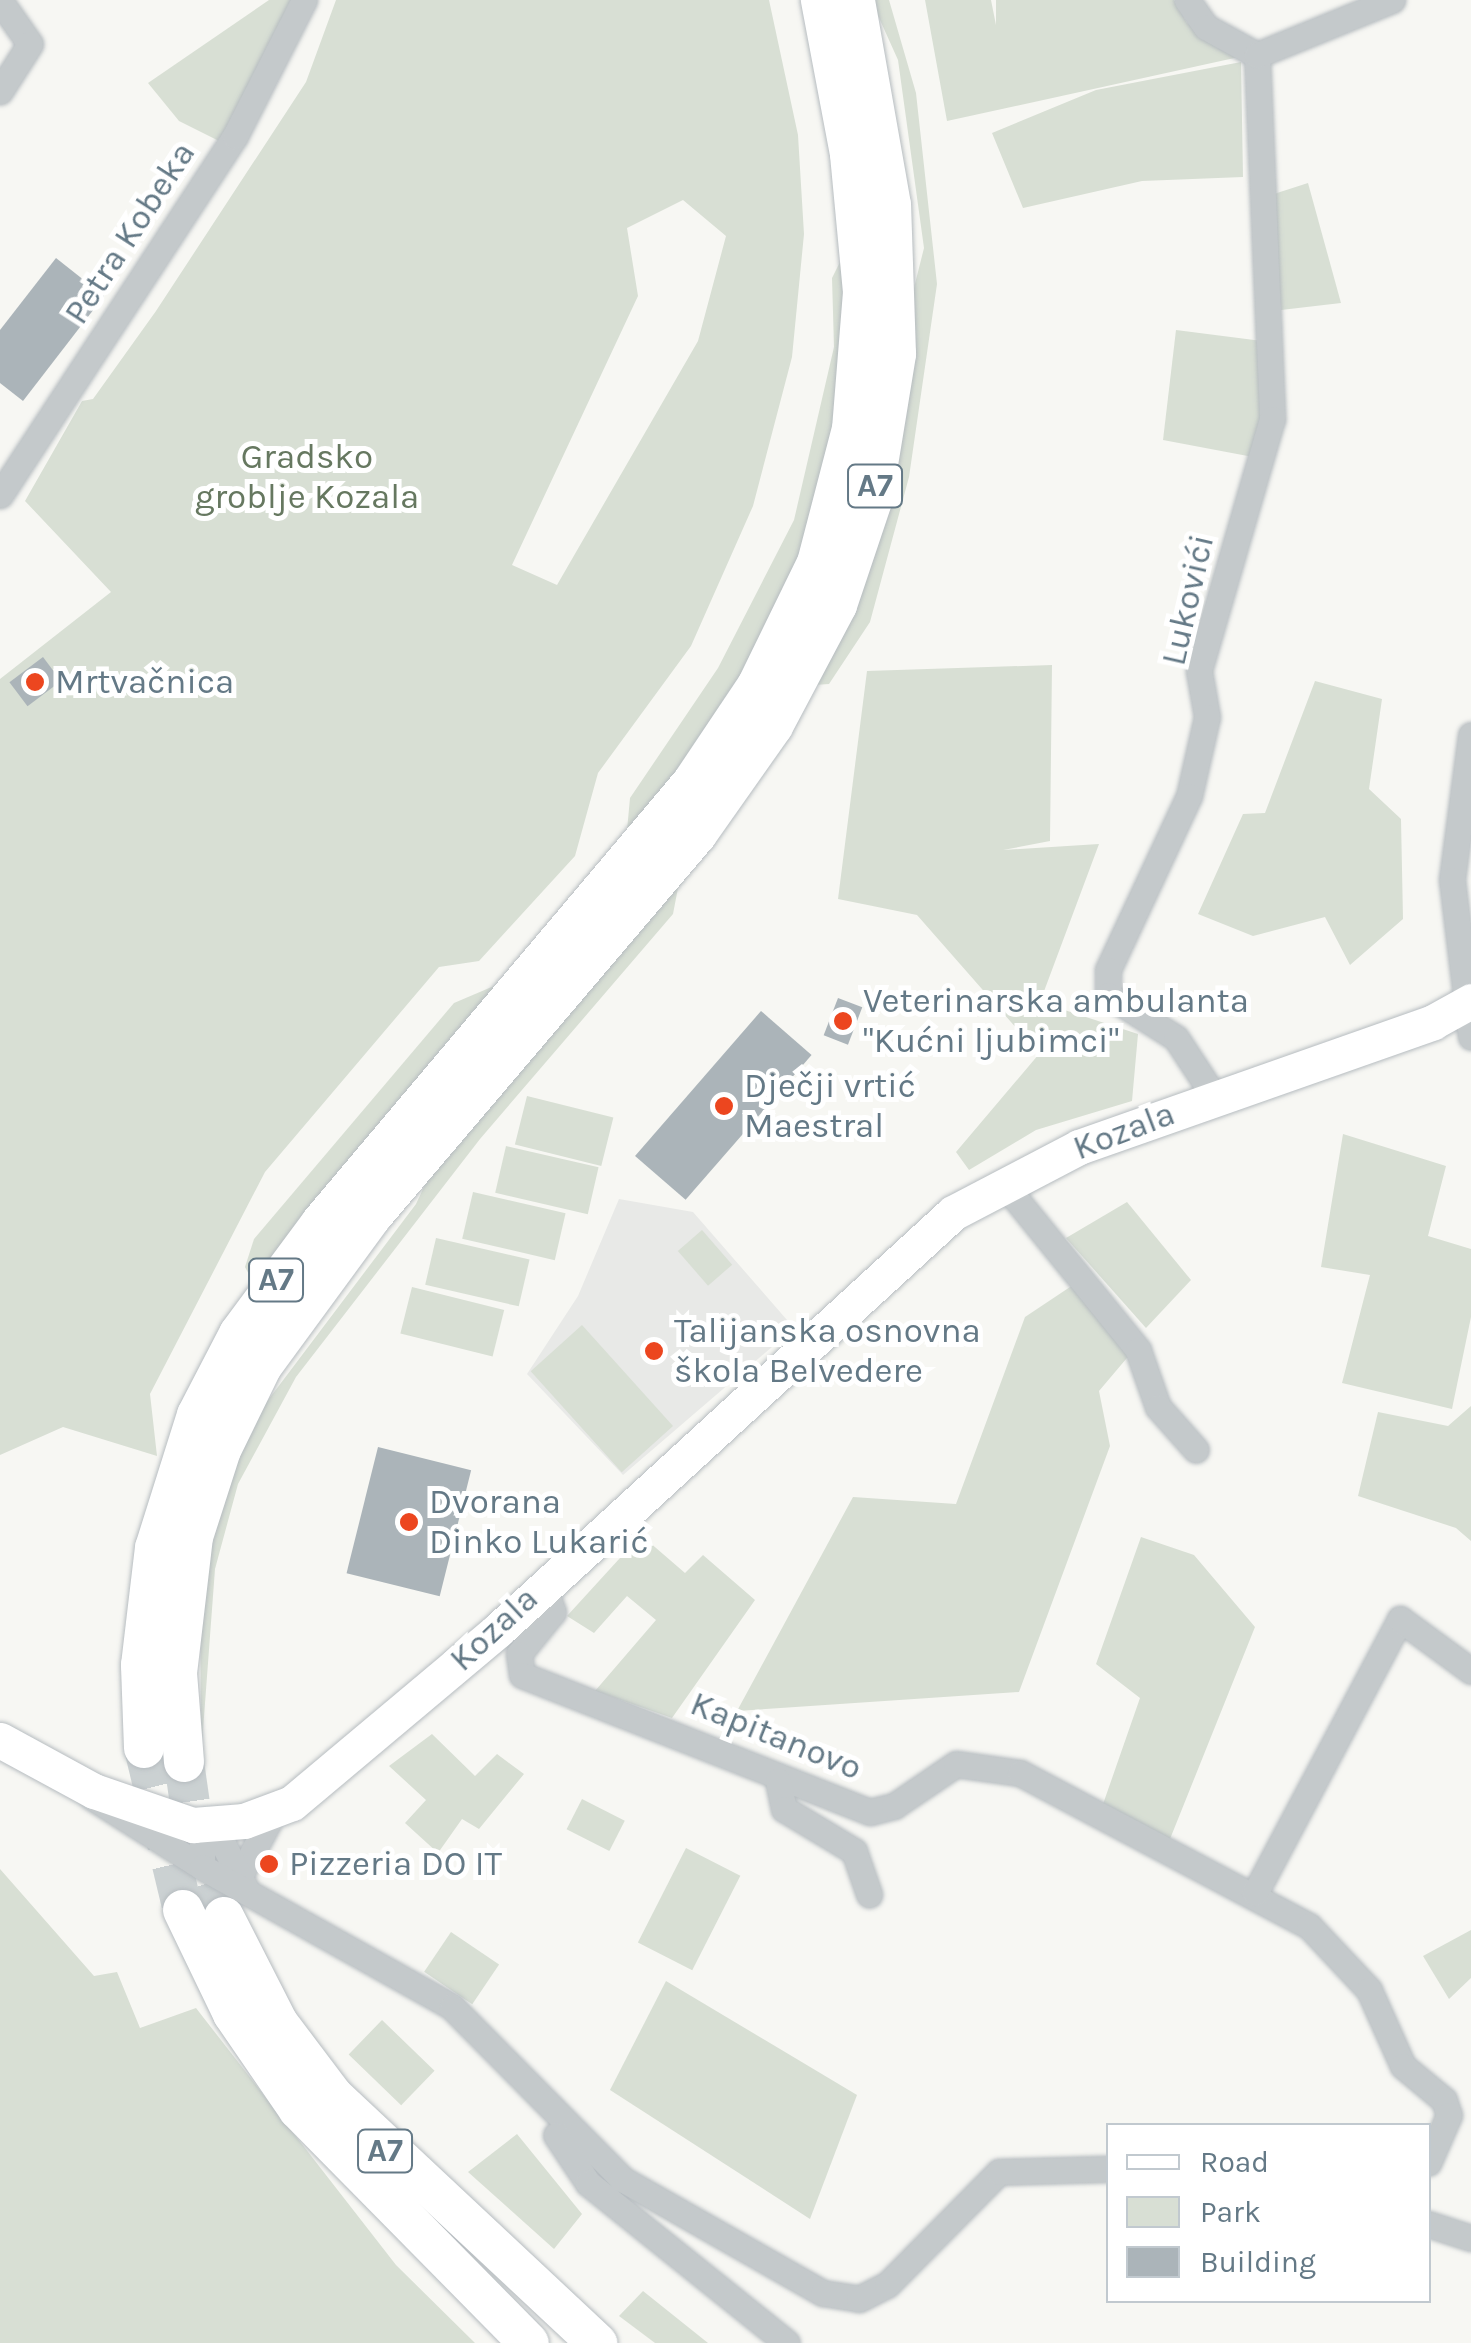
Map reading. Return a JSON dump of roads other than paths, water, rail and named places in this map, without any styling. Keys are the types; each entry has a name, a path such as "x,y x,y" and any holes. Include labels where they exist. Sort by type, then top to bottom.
{"highway":[{"name":"A7","path":"144,1748 142,1665 155,1548 196,1415 239,1334 321,1223 692,783 758,686 817,562 852,429 863,292 850,154 821,0"},
{"name":"A7","path":"184,1762 177,1674 193,1537 221,1450 262,1366 371,1217 697,834 774,726 838,605 883,452 896,354 891,205 855,0"},
{"name":"A7","path":"237,1893 278,2022 333,2096 597,2343"},
{"name":"A7","path":"183,1910 240,2026 299,2110 529,2343"}],"main road":[{"name":"Kozala","path":"0,1740 134,1807 213,1824 274,1812 328,1779 953,1213 1003,1182 1214,1096 1469,1014"}],"street":[{"name":"Petra Kobeka","path":"0,495 235,136 304,0"},
{"path":"1186,0 1206,26 1257,55 1392,0"},
{"path":"0,1 30,44 0,92"},
{"name":"Lukovići","path":"1214,1096 1176,1038 1108,994 1108,970 1189,796 1207,717 1200,671 1272,419 1257,55"},
{"path":"1469,1014 1452,880 1471,735"},
{"path":"1003,1182 1138,1350 1158,1407 1196,1450"},
{"name":"Kapitanovo","path":"543,1583 552,1612 519,1654 522,1675 778,1782 870,1812 894,1806 956,1764 983,1762 1020,1773 1255,1893 1309,1926 1370,1990 1403,2066 1444,2100 1449,2116 1431,2156"},
{"path":"1255,1893 1400,1620 1471,1672"},
{"path":"67,1776 122,1822 202,1867 237,1893 452,2006 526,2074 554,2116 622,2179 689,2223 841,2297 859,2299 887,2285 1000,2172 1106,2169"},
{"path":"778,1782 784,1809 854,1851 869,1894"},
{"path":"237,1893 274,1812"},
{"path":"213,1824 237,1893"},
{"path":"202,1867 202,1844 213,1824"},
{"path":"554,2116 553,2131 588,2182 786,2343"},
{"path":"1431,2225 1471,2238"}],"tunnel":[{"path":"144,1748 183,1910"},
{"path":"184,1762 193,1825 224,1917"}],"place":[{"name":"Mrtvačnica","path":"35,682"},
{"name":"Veterinarska ambulanta \"Kućni ljubimci\"","path":"843,1021"},
{"name":"Dječji vrtić Maestral","path":"724,1106"},
{"name":"Talijanska osnovna škola Belvedere","path":"654,1351"},
{"name":"Dvorana Dinko Lukarić","path":"409,1522"},
{"name":"Pizzeria DO IT","path":"269,1864"}],"park label":[{"name":"Gradsko groblje Kozala","path":"307,477"}]}
